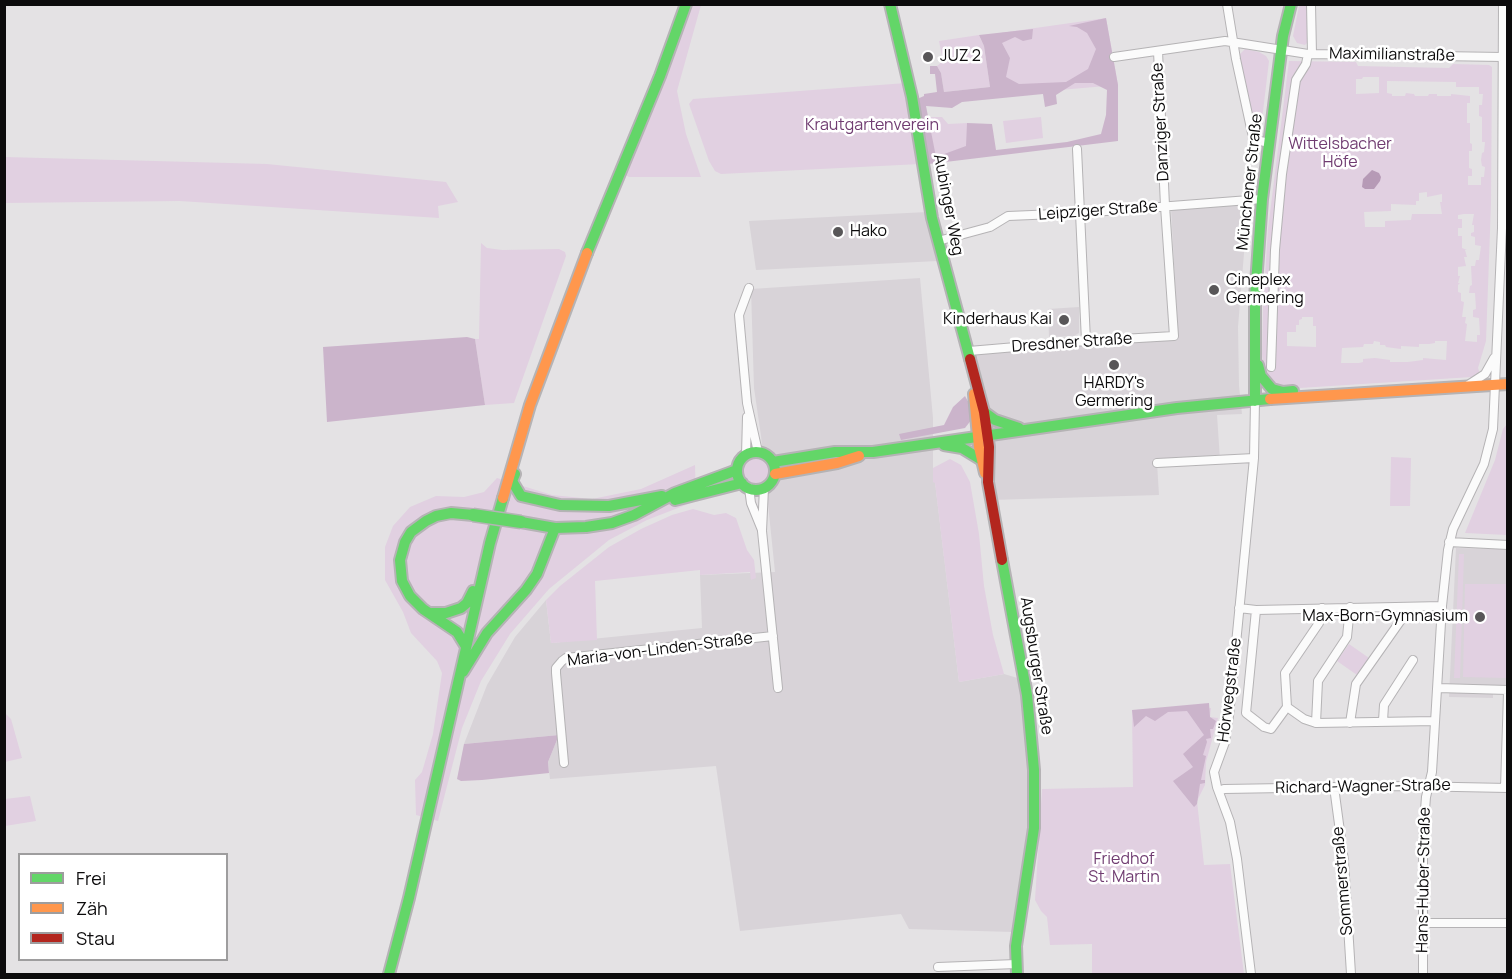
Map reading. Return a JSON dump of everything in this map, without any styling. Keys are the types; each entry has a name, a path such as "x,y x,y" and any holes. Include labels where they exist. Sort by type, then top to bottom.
{"main road":[{"path":"389,975 409,898 479,586 513,462 553,341 660,76 686,4"},
{"name":"Aubinger Weg","path":"890,4 912,97 932,218 969,351 982,436"},
{"name":"Münchener Straße","path":"1255,400 1255,298 1263,199 1282,51 1291,4"},
{"path":"1254,350 1262,376 1272,389 1283,392 1359,387 1370,393"},
{"name":"Aubinger Weg","path":"973,375 984,412 982,436"},
{"path":"774,468 837,463 873,452 1177,408 1255,400 1501,384"},
{"path":"984,412 995,420 1023,429"},
{"name":"Augsburger Straße","path":"982,436 980,459 988,482"},
{"name":"Augsburger Straße","path":"982,436 1000,559 1028,695 1034,770 1034,828 1016,946 1016,969"},
{"path":"935,444 962,448 980,459"},
{"path":"513,462 516,470 514,487 521,496 537,501 592,507 675,493 737,470 741,459 752,454 766,455 774,468 770,484 764,488 756,490 746,486 653,505"},
{"path":"737,470 746,486"},
{"path":"465,645 458,632 416,603 402,581 400,560 405,542 418,526 436,516 451,513 555,528 586,528 612,523 675,493"},
{"path":"457,684 487,633 526,590 537,574 555,528"},
{"path":"430,613 446,613 461,608 467,603 473,590 479,586"}],"street":[{"path":"1227,4 1252,133 1260,141 1270,143"},
{"path":"1310,54 1311,4"},
{"name":"Hans-Huber-Straße","path":"1422,975 1423,836 1428,786 1432,772 1442,606 1449,542 1484,464 1501,384 1496,350 1504,279 1503,4"},
{"name":"Maximilianstraße","path":"1114,57 1225,41 1310,54 1503,57"},
{"name":"Danziger Straße","path":"1158,51 1174,336"},
{"name":"Münchener Straße","path":"1271,367 1279,200 1296,80 1310,54"},
{"path":"1077,149 1086,341"},
{"name":"Leipziger Straße","path":"938,241 990,227 1008,216 1263,199"},
{"path":"748,288 739,315 752,454"},
{"name":"Dresdner Straße","path":"969,351 1174,336"},
{"path":"1466,387 1489,369 1496,350"},
{"name":"Hörwegstraße","path":"1251,975 1237,859 1230,822 1214,772 1225,742 1254,458 1255,400"},
{"path":"747,403 752,454"},
{"path":"1157,463 1254,458"},
{"path":"746,486 762,531"},
{"path":"764,488 762,531 778,688"},
{"path":"1449,542 1508,545"},
{"path":"1239,608 1256,610 1442,606"},
{"path":"1316,723 1318,681 1347,637 1350,607"},
{"path":"1350,723 1356,684 1401,620 1400,607"},
{"path":"1256,610 1246,713 1271,729 1287,707 1285,673 1320,620 1322,608"},
{"name":"Maria-von-Linden-Straße","path":"564,763 556,674 559,663 566,658 773,636"},
{"path":"1383,721 1384,705 1413,660"},
{"path":"1438,688 1508,692 1506,788"},
{"path":"1287,707 1304,719 1316,723 1435,721"},
{"name":"Richard-Wagner-Straße","path":"1219,791 1224,789 1428,786 1506,788"},
{"name":"Sommerstraße","path":"1334,787 1344,861 1351,975"},
{"path":"1423,923 1508,923"},
{"name":"Augsburger Straße","path":"938,967 1016,969"}],"shaded area":[{"path":"1106,18 1118,85 1118,141 929,164 917,99 924,94 937,92 935,74 930,74 930,66 937,66 941,73 944,92 990,87 984,46 979,35 1033,29 1032,39 1023,41 1015,37 1002,43 1010,58 1006,77 1019,84 1066,82 1088,69 1096,49 1087,33 1077,27 1069,26","holes":["1075,83 1093,83 1107,90 1106,115 1101,134 1067,142 996,150 992,124 967,123 966,146 936,157 926,106 952,108 962,102 1043,94 1045,107 1057,104 1056,95"]},
{"path":"1372,170 1379,173 1380,181 1374,189 1365,189 1362,187 1363,179"},
{"path":"1248,204 1238,327 1242,414 1217,415 1220,460 1157,463 1159,495 991,500 971,352 1178,338 1171,208"},
{"path":"927,212 938,261 756,270 749,221"},
{"path":"920,278 933,418 933,482 935,482 959,682 1004,674 1021,679 1030,772 1029,826 1024,873 1013,932 909,929 901,914 740,931 716,766 550,779 548,762 559,735 464,744 487,685 515,637 546,600 551,643 702,628 700,575 775,572 754,388 751,289"},
{"name":"Kinderhaus Kai","path":"1079,307 1079,333 1074,336 1049,337 1048,309"},
{"path":"467,337 475,339 485,405 327,422 323,347"},
{"path":"965,396 971,407 972,419 965,428 901,440 899,434 944,425 953,407"},
{"name":"Max-Born-Gymnasium","path":"1456,548 1507,549 1507,692 1493,692 1493,698 1449,697"},
{"path":"1209,703 1210,717 1216,721 1213,729 1210,729 1211,738 1206,739 1203,755 1206,756 1201,780 1205,780 1205,783 1200,784 1197,804 1194,807 1173,781 1193,767 1183,754 1204,735 1187,711 1168,712 1155,721 1146,716 1134,727 1132,710"},
{"path":"559,735 548,762 549,773 482,780 461,781 457,779 464,744"}],"green space":[{"path":"690,5 701,5 677,91 686,134 701,177 629,177 624,174"},
{"path":"1298,5 1309,5 1310,43 1305,45 1297,43 1293,36"},
{"path":"1106,18 1118,85 1001,95 1000,33"},
{"path":"979,35 984,46 990,87 944,92 941,73 937,66 943,61 939,41"},
{"path":"1245,49 1259,52 1269,61 1261,128 1254,127 1239,55"},
{"name":"Wittelsbacher Höfe","path":"1289,61 1356,62 1358,66 1449,68 1453,64 1492,67 1491,204 1486,341 1478,368 1480,374 1472,377 1284,389 1274,386 1264,370 1262,355 1268,229","holes":["1363,77 1379,77 1379,93 1356,94 1356,79","1387,81 1456,82 1456,87 1479,87 1479,94 1483,94 1482,105 1479,105 1479,116 1482,117 1482,142 1485,142 1481,160 1482,166 1485,167 1481,185 1468,185 1468,176 1472,176 1472,169 1469,168 1469,151 1472,151 1472,144 1470,143 1470,123 1467,123 1467,103 1470,103 1470,96 1451,94 1451,96 1437,96 1437,94 1415,96 1406,93 1405,96 1392,96 1387,93","1427,192 1427,197 1442,194 1442,202 1440,202 1442,214 1412,214 1411,220 1385,221 1385,227 1365,227 1364,212 1391,211 1391,204 1416,205 1416,201 1419,201 1419,193","1474,214 1472,225 1474,225 1474,232 1471,236 1475,237 1475,245 1481,246 1479,260 1476,260 1475,266 1471,266 1472,285 1469,293 1475,293 1476,309 1473,310 1473,317 1479,318 1480,335 1477,335 1477,342 1465,341 1467,324 1465,323 1466,317 1462,317 1464,302 1461,301 1461,293 1458,292 1460,283 1458,283 1460,276 1458,276 1458,267 1466,266 1464,257 1467,257 1465,250 1467,250 1462,248 1462,236 1458,236 1458,228 1462,228 1462,219 1458,219 1458,215","1302,317 1313,317 1313,326 1316,326 1316,347 1287,346 1287,332 1296,332","1374,341 1386,347 1401,349 1401,346 1419,347 1419,344 1447,341 1446,360 1423,358 1423,360 1408,362 1390,362 1390,360 1375,358 1363,359 1363,362 1359,363 1341,363 1342,348 1363,347 1364,344 1373,344"]},
{"name":"Krautgartenverein","path":"906,83 920,164 721,174 715,171 709,161 689,104 693,99"},
{"path":"925,117 942,117 948,124 968,123 970,148 933,160"},
{"path":"1041,117 1043,138 1006,143 1003,121"},
{"path":"5,157 267,164 446,182 458,202 438,206 439,218 180,201 5,203"},
{"path":"481,243 487,248 502,250 559,249 565,252 566,256 514,403 485,405 475,339 479,339"},
{"path":"1507,424 1507,535 1465,533 1495,460 1503,429"},
{"path":"756,457 766,461 770,471 766,481 756,485 746,481 742,471 746,461"},
{"path":"1391,457 1411,458 1410,506 1390,506"},
{"path":"950,459 961,465 970,482 979,534 984,586 993,635 1004,674 959,682 935,483 933,482 933,468"},
{"path":"695,465 696,501 647,520 609,540 549,589 510,634 481,681 462,728 438,821 416,815 415,780 422,772 433,734 442,673 437,661 411,633 403,612 385,580 385,547 393,526 410,507 436,496 464,497 484,492 497,478 552,495 592,499 641,489"},
{"path":"693,509 714,515 726,513 736,518 747,550 754,560 756,578 751,580 750,572 700,575 700,570 595,581 597,640 551,643 546,600 560,586 609,547 641,529 672,515"},
{"path":"1459,554 1464,554 1460,678 1454,678"},
{"path":"1465,584 1507,584 1507,678 1463,677"},
{"path":"1349,644 1369,658 1357,675 1337,661"},
{"name":"Friedhof St. Martin","path":"1211,708 1210,717 1218,718 1206,762 1205,785 1197,801 1204,865 1230,864 1244,974 1092,974 1092,944 1050,945 1047,917 1035,900 1042,789 1133,787 1132,710"},
{"path":"4,712 11,719 22,758 5,762"},
{"path":"30,796 36,821 5,826 5,799"}],"traffic: fast":[{"path":"587,253 660,76 686,4"},
{"path":"890,4 912,97 932,218 970,359"},
{"path":"1255,401 1255,298 1262,199 1283,36 1291,4"},
{"path":"1258,365 1261,376 1272,389 1283,392 1293,391"},
{"path":"773,462 835,452 873,452 1177,408 1270,399"},
{"path":"984,412 995,420 1019,428"},
{"path":"944,445 962,448 980,459"},
{"path":"756,452 769,458 775,471 769,484 756,490 743,484 737,471 743,458 756,452"},
{"path":"521,522 555,528 612,523 634,515 675,493 737,470"},
{"path":"515,474 512,481 521,496 560,505 609,506 662,496"},
{"path":"675,500 742,483"},
{"path":"389,974 409,898 490,543 503,498"},
{"path":"465,645 457,632 423,609 410,596 402,581 400,560 405,542 411,532 426,521 451,513 473,515"},
{"path":"473,515 521,522"},
{"path":"463,672 487,633 526,590 537,574 555,528"},
{"path":"1002,560 1027,695 1034,770 1034,828 1016,946 1017,974"},
{"path":"432,613 446,613 461,608 467,603 473,591"}],"traffic: slow":[{"path":"503,498 530,405 587,253"},
{"path":"1270,399 1508,384"},
{"path":"974,394 979,447 985,473"},
{"path":"775,474 837,463 859,456"}],"traffic: jam":[{"path":"970,359 984,412 989,447 988,482 1002,560"}],"place":[{"name":"JUZ 2","path":"928,57"},
{"name":"Hako","path":"838,232"},
{"name":"Cineplex Germering","path":"1214,290"},
{"name":"Kinderhaus Kai","path":"1064,320"},
{"name":"HARDY's Germering","path":"1114,365"},
{"name":"Max-Born-Gymnasium","path":"1480,617"}]}
